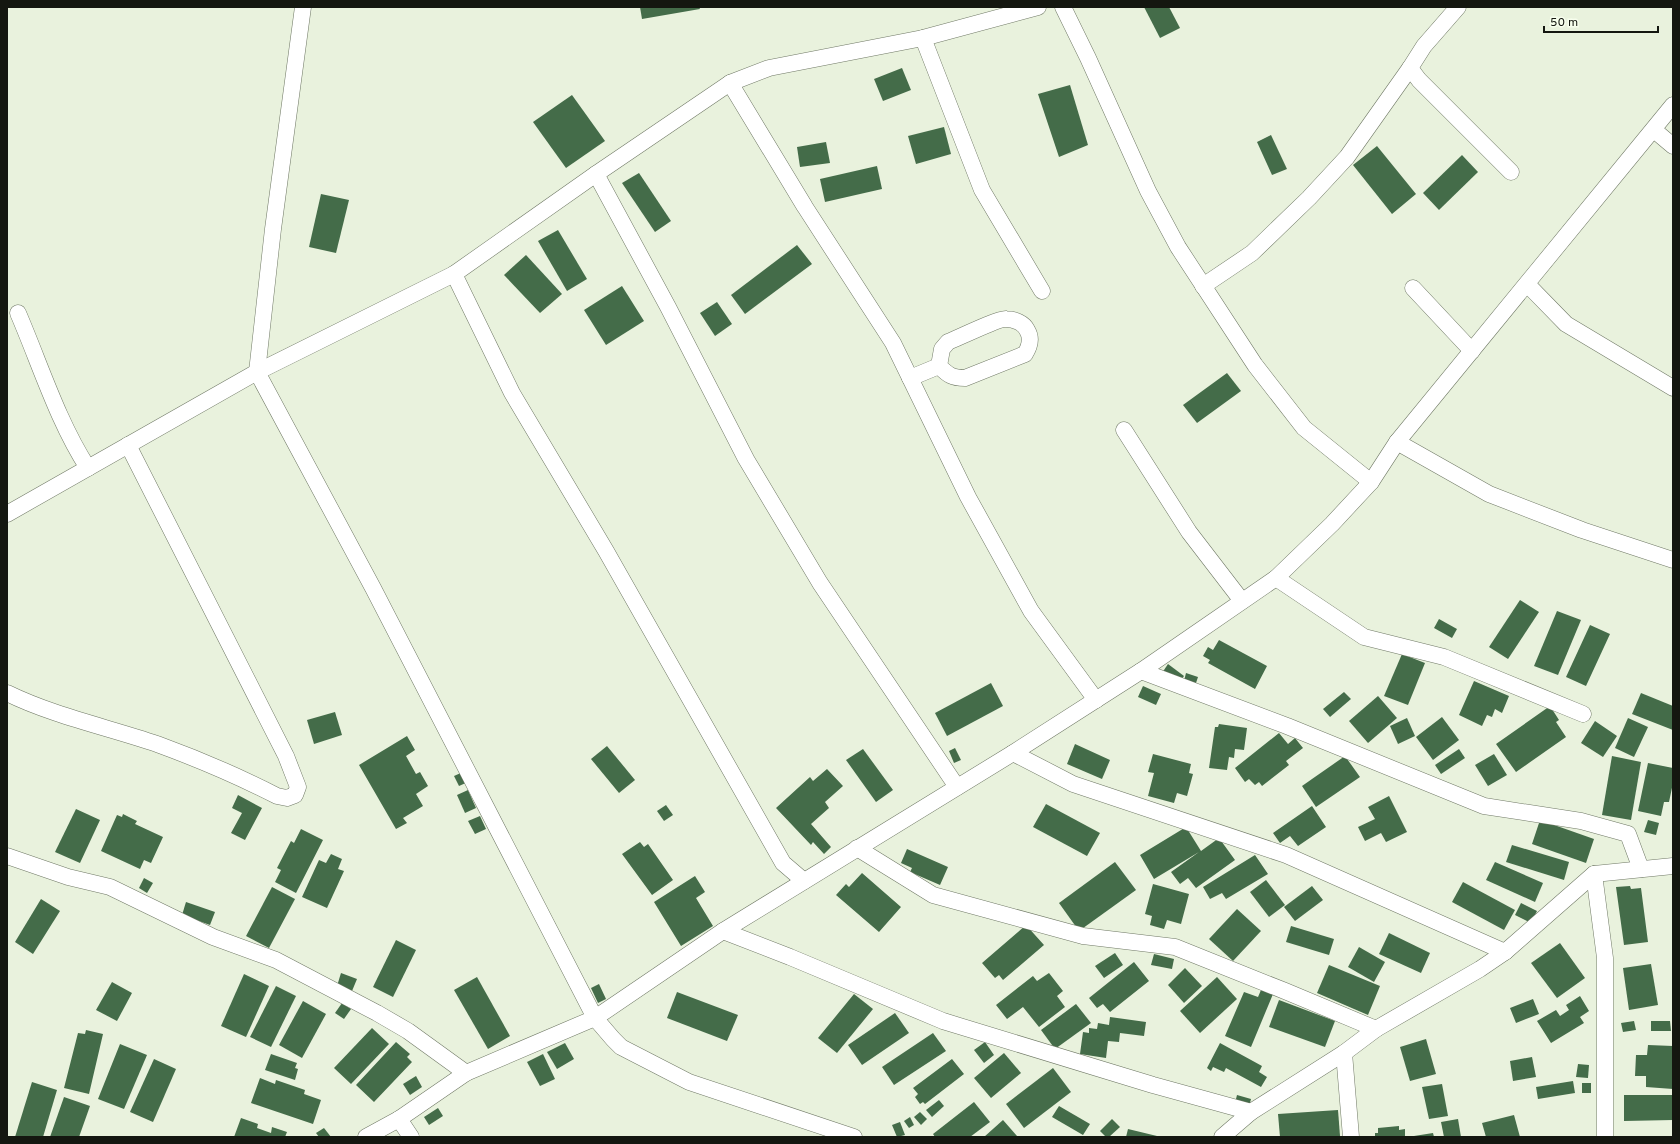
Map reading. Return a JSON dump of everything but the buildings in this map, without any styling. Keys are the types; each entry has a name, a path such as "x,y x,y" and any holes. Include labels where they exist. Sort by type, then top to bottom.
{"street":[{"path":"303,7 273,229 257,372 373,588 595,1018 613,1040 621,1047 689,1082 854,1137"},
{"path":"7,514 257,372 454,274 596,174 730,84 769,68 923,38 1038,7"},
{"path":"1063,7 1088,58 1148,191 1178,247 1256,365 1304,428 1371,482"},
{"path":"1204,286 1252,253 1309,198 1347,156 1424,46 1458,7"},
{"path":"923,38 982,190 1042,291"},
{"path":"1410,68 1424,86 1511,172"},
{"path":"730,84 805,207 893,343 968,497 1031,611 1096,700"},
{"path":"366,1137 399,1119 466,1073 595,1018 723,931 1013,753 1141,671 1276,578 1332,524 1371,482 1397,442 1673,105"},
{"path":"1654,130 1673,146"},
{"path":"596,174 668,308 746,459 820,583 957,787"},
{"path":"454,274 512,393 606,550 783,863 804,881"},
{"path":"1527,284 1566,324 1673,388"},
{"path":"1413,288 1472,351"},
{"path":"18,312 61,417 76,450 88,468"},
{"path":"1005,318 1017,321 1025,326 1030,336 1029,348 1025,354 965,378 955,378 939,366 942,349 948,342 1005,318"},
{"path":"910,378 939,366"},
{"path":"1124,430 1189,532 1242,602"},
{"path":"1397,442 1489,494 1582,530 1673,560"},
{"path":"7,693 28,703 156,744 201,761 277,796 287,798 295,795 298,787 286,756 128,445"},
{"path":"1276,578 1364,637 1444,657 1583,714"},
{"path":"1141,671 1287,726 1484,806 1581,821 1628,834 1641,869"},
{"path":"1013,753 1073,784 1286,855 1505,952"},
{"path":"858,848 933,895 1083,936 1175,947 1376,1029"},
{"path":"7,856 68,876 110,887 213,937 276,960 408,1031 466,1073"},
{"path":"1222,1137 1251,1112 1344,1053 1376,1029 1480,969 1505,952 1594,874 1673,866"},
{"path":"1594,874 1604,958 1605,1137"},
{"path":"723,931 790,957 943,1021 1153,1085 1251,1112"},
{"path":"1344,1053 1351,1137"},
{"path":"399,1119 412,1137"}]}
